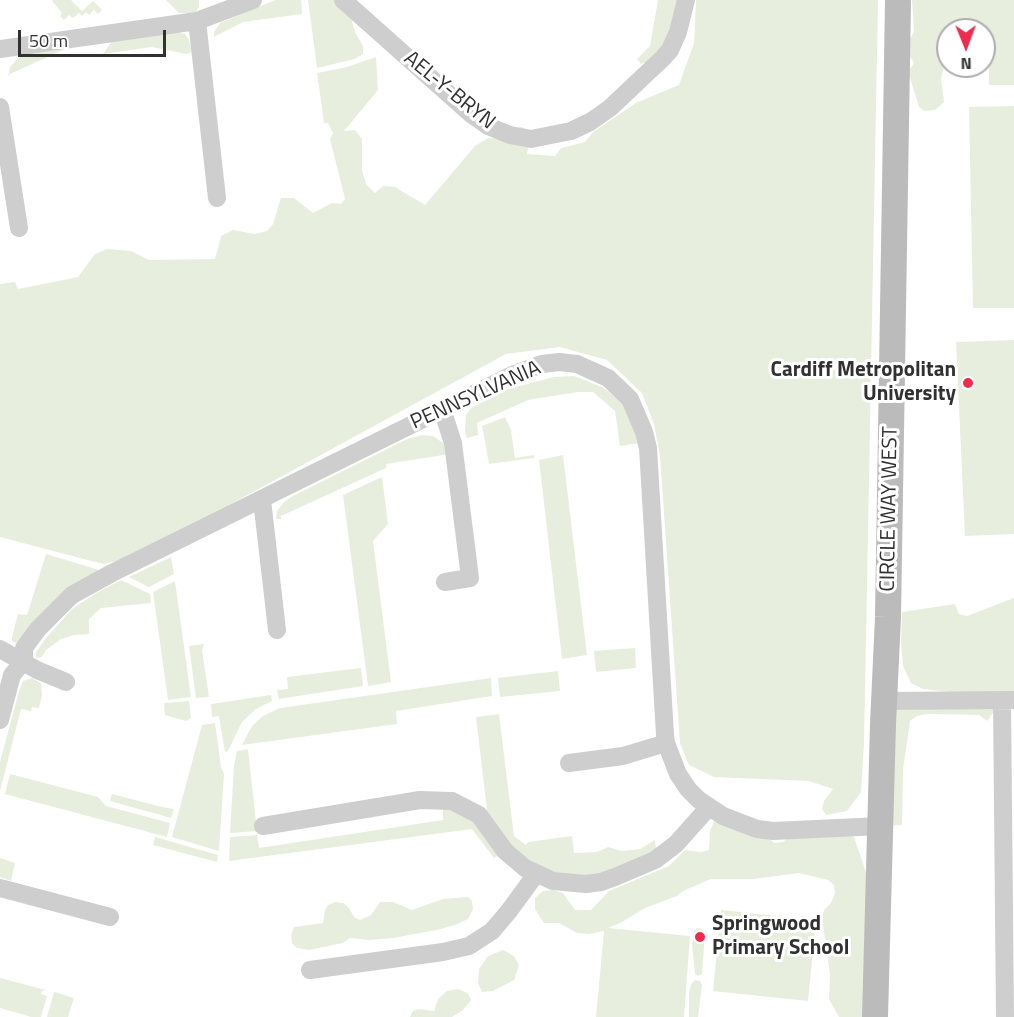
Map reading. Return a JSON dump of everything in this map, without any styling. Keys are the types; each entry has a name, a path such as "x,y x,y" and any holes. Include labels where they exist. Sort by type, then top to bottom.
{"street":[{"path":"0,49 196,21 253,0"},
{"name":"AEL-Y-BRYN","path":"343,0 471,114 488,126 510,135 531,139 571,131 590,122 610,108 669,50 678,32 686,0"},
{"name":"CIRCLE WAY WEST","path":"875,1017 888,616 898,0"},
{"path":"196,21 217,198"},
{"path":"0,107 19,228"},
{"name":"PENNSYLVANIA","path":"0,720 12,675 24,661 24,648 72,595 512,375 543,364 559,362 578,364 601,374 621,388 630,399 648,447 666,743 678,774 688,789 709,807 740,824 757,829 773,831 881,826"},
{"path":"442,409 453,443 470,578 445,582"},
{"path":"262,500 277,630"},
{"path":"0,649 37,670 66,682"},
{"path":"884,700 1008,700 1005,1017"},
{"path":"568,763 623,756 666,743"},
{"path":"263,826 420,800 442,800 462,805 479,815 505,851 525,868 553,881 570,884 601,882 649,863 676,844 709,807"},
{"path":"310,970 443,952 469,946 485,938 492,931 536,874"},
{"path":"0,888 110,917"}],"green space":[{"path":"53,0 71,0 82,11 93,1 102,10 98,14 94,10 89,15 86,12 82,16 79,13 73,18 69,15 64,20"},
{"path":"166,0 199,0 199,7 195,13 179,13"},
{"path":"275,0 301,0 302,14 243,22 214,37 214,32 220,23"},
{"path":"308,0 336,0 349,10 355,32 363,46 363,54 355,59 317,68"},
{"path":"658,0 677,0 670,37 647,62 641,64 637,59 650,46"},
{"path":"696,0 878,0 864,744 861,792 847,811 826,815 822,809 824,801 833,789 809,781 714,777 689,765 680,743 660,456 654,424 642,393 607,360 560,347 506,354 176,534 122,560 103,564 0,537 0,284 15,282 18,289 78,277 95,254 107,249 131,251 149,260 215,259 221,236 233,230 255,234 267,231 273,224 281,198 294,198 313,213 332,203 341,204 345,199 330,139 333,133 328,123 324,123 317,73 347,67 376,57 378,90 344,131 355,130 362,139 362,170 366,184 375,193 383,186 395,187 425,205 475,146 488,138 506,139 511,129 521,127 531,131 527,154 555,156 561,148 585,142 593,132 636,103 679,85 694,43"},
{"path":"912,0 1014,0 1014,85 989,85 989,78 996,78 996,18 936,18 936,78 941,78 944,102 935,110 924,111 919,107 909,75 914,63 909,55 908,42 914,32"},
{"path":"177,32 185,34 192,52 187,54 152,47 103,54 112,41"},
{"path":"65,49 10,74 8,77 10,67 18,58 26,54"},
{"path":"1014,106 1014,308 973,308 969,107"},
{"path":"1014,340 1014,534 965,536 956,342"},
{"path":"574,376 602,387 620,400 636,423 640,443 620,446 615,411 593,392 578,392 528,400 477,423 478,435 467,438 466,415 471,408 508,389 554,377"},
{"path":"505,417 511,430 515,458 534,455 534,458 489,464 482,426"},
{"path":"422,435 433,436 446,445 450,454 386,464 386,468 281,516 281,519 276,519 277,511 291,497 407,439"},
{"path":"563,455 587,655 562,659 539,460"},
{"path":"382,477 388,524 373,541 391,682 368,686 343,495"},
{"path":"46,554 99,570 20,642 16,643 12,641 12,637 18,614 27,615"},
{"path":"171,557 174,574 149,587 129,577"},
{"path":"121,580 150,594 151,603 101,608 89,619 89,634 61,639 46,650 42,657 36,658 36,652 46,638 72,609"},
{"path":"175,581 191,697 168,700 153,592"},
{"path":"1014,598 1014,692 969,694 923,689 911,683 903,666 902,612 955,604 959,614 967,616"},
{"path":"204,644 202,650 209,697 196,698 189,646"},
{"path":"635,648 636,668 596,672 594,651"},
{"path":"361,668 363,686 279,699 277,690 288,689 287,677"},
{"path":"558,671 560,691 500,697 498,678"},
{"path":"32,678 41,683 42,695 39,708 32,707 31,711 21,709 0,791 0,762 19,691 23,681"},
{"path":"491,678 492,696 396,711 397,724 242,745 252,726 263,716 280,708"},
{"path":"271,695 272,701 256,709 242,722 228,751 225,752 219,716 212,717 211,704"},
{"path":"1002,700 987,721 979,715 928,714 917,716 910,721 903,770 902,825 881,826 884,701"},
{"path":"189,701 191,718 186,721 165,715 164,703"},
{"path":"499,714 514,836 526,845 528,842 572,836 574,853 597,852 608,847 622,851 640,849 655,840 657,858 615,877 553,881 489,827 476,717"},
{"path":"215,723 224,774 219,851 172,837 202,725"},
{"path":"248,749 257,831 230,833 237,751"},
{"path":"10,774 98,797 106,806 170,823 167,837 5,794"},
{"path":"112,794 174,809 171,818 110,801"},
{"path":"446,807 482,824 501,854 494,858 472,829 229,861 230,837 257,835 259,848 443,820 443,810"},
{"path":"715,819 764,834 774,843 783,842 793,834 846,832 854,837 868,878 873,1017 839,1017 829,999 830,975 822,918 824,910 831,903 835,893 834,885 828,880 799,873 754,879 711,879 677,896 645,908 608,928 690,936 684,1017 596,1017 604,931 589,934 577,933 559,923 544,923 535,909 535,898 543,891 553,890 563,893 575,910 591,910 609,891 669,866 685,850 701,852 709,850 710,831"},
{"path":"155,837 218,855 217,862 153,845"},
{"path":"0,858 15,863 11,881 0,877"},
{"path":"468,897 472,901 473,909 468,919 437,930 393,938 369,940 350,938 343,943 309,950 297,948 292,943 291,935 294,927 323,923 325,910 328,905 335,902 343,903 354,917 360,920 371,915 380,902 393,902 412,910 443,899"},
{"path":"721,910 816,920 808,1001 713,991"},
{"path":"697,928 702,929 705,933 702,974 698,976 695,974 692,944 694,931"},
{"path":"503,950 514,956 519,965 514,980 493,991 482,992 478,983 479,969 488,956"},
{"path":"0,978 46,990 41,994 47,996 41,1017 31,1017 0,1008"},
{"path":"695,980 700,981 702,985 698,1017 689,1017 689,993 691,984"},
{"path":"458,989 468,993 471,1000 463,1010 452,1017 410,1017 413,1011 419,1009 434,1011 438,999 447,991"},
{"path":"54,992 74,998 68,1017 47,1017"}],"place":[{"name":"Cardiff Metropolitan University","path":"968,383"},
{"name":"Springwood Primary School","path":"700,937"}]}
